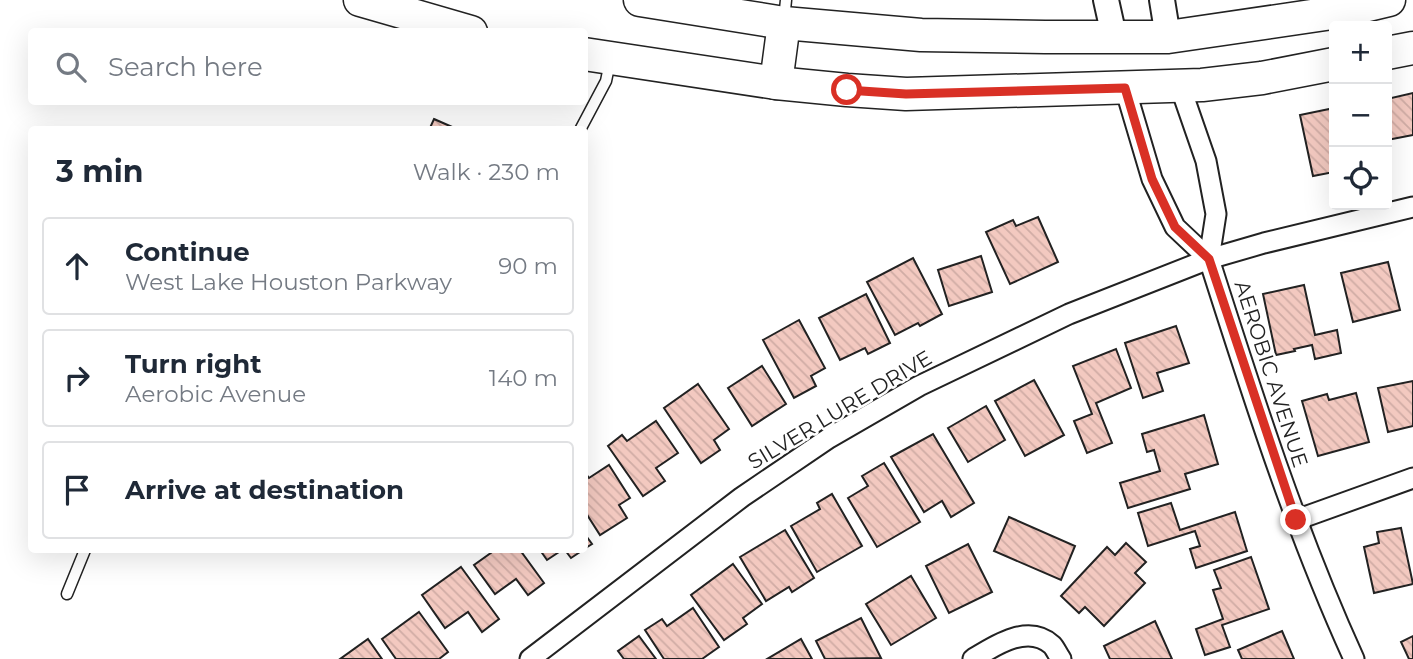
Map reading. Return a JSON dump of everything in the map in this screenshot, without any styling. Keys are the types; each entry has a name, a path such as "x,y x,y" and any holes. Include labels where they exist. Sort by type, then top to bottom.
{"main road":[{"path":"360,0 457,28"},
{"path":"640,0 785,12 921,35 1168,37 1266,17 1390,0"},
{"path":"776,83 785,12"},
{"path":"1114,36 1125,88"},
{"path":"1168,37 1180,86"},
{"path":"1392,52 1413,48"},
{"path":"598,56 776,83 906,94 1202,85 1262,78 1329,65"}],"street":[{"path":"1106,0 1114,36"},
{"path":"1162,0 1168,37"},
{"name":"AEROBIC AVENUE","path":"1180,86 1206,161 1216,214 1209,259 1296,520 1327,600 1354,659"},
{"name":"AEROBIC AVENUE","path":"1125,88 1152,179 1175,227 1209,259"},
{"name":"SILVER LURE DRIVE","path":"530,659 742,497 829,438 919,386 1069,314 1209,259 1413,207"},
{"path":"1296,520 1413,478"},
{"path":"973,659 1000,642 1023,636 1039,638 1051,644 1061,659"}],"lane":[{"path":"582,126 606,81 598,56"},
{"path":"67,594 84,553"}],"building":[{"path":"1413,93 1413,135 1392,139 1392,98"},
{"path":"1329,109 1329,173 1313,176 1300,115"},
{"path":"434,119 450,126 431,126"},
{"path":"1038,217 1058,262 1010,284 986,232 1013,220 1016,226"},
{"path":"981,256 992,292 949,306 938,270"},
{"path":"913,258 942,314 895,335 867,282"},
{"path":"1388,262 1400,310 1353,322 1341,273"},
{"path":"1304,285 1315,335 1337,330 1341,353 1315,359 1312,345 1276,355 1263,294"},
{"path":"866,294 890,343 868,354 865,348 840,360 819,318"},
{"path":"799,320 825,368 811,376 816,386 794,398 763,340"},
{"path":"1176,326 1189,363 1157,373 1163,391 1143,398 1125,343"},
{"path":"1116,349 1131,388 1096,403 1112,443 1087,453 1074,421 1092,414 1073,366"},
{"path":"762,366 786,404 752,426 728,388"},
{"path":"1034,380 1064,435 1025,456 995,401"},
{"path":"1413,381 1413,426 1388,432 1378,388"},
{"path":"698,384 729,429 714,440 720,450 701,463 664,408"},
{"path":"1356,393 1369,442 1318,456 1302,401 1327,394 1329,400"},
{"path":"986,406 1005,440 968,462 948,428"},
{"path":"1204,415 1218,464 1185,474 1190,489 1128,508 1120,483 1160,471 1154,450 1147,452 1142,434"},
{"path":"656,421 678,453 656,468 665,481 643,496 608,446 622,435 627,441"},
{"path":"933,434 974,503 951,517 942,501 924,512 891,457"},
{"path":"884,463 920,522 877,547 848,498 868,486 862,476"},
{"path":"609,465 630,498 619,505 627,518 600,535 588,516 589,478"},
{"path":"832,494 862,546 817,572 791,526 820,509 817,503"},
{"path":"1171,503 1180,530 1235,512 1247,551 1196,568 1190,549 1200,546 1195,531 1148,546 1138,513"},
{"path":"1009,517 1075,546 1061,580 994,551"},
{"path":"1401,528 1413,584 1374,593 1364,547 1379,543 1377,532"},
{"path":"785,530 814,578 792,592 789,587 766,601 740,557"},
{"path":"1126,543 1146,562 1135,573 1145,583 1104,626 1085,607 1079,613 1061,596 1107,547 1115,555"},
{"path":"968,544 992,592 949,613 926,566"},
{"path":"491,553 522,553 544,583 528,595 516,579 495,594 474,565"},
{"path":"542,553 558,553 547,560"},
{"path":"1251,557 1269,609 1222,625 1230,647 1205,655 1196,629 1223,619 1213,590 1221,588 1214,570"},
{"path":"733,564 762,604 743,618 747,624 724,640 691,595"},
{"path":"461,567 499,619 482,632 468,612 445,628 422,595"},
{"path":"911,576 936,618 891,645 866,604"},
{"path":"693,608 719,647 702,659 664,659 645,630 662,619 667,626"},
{"path":"419,612 448,652 439,659 396,659 382,639"},
{"path":"861,618 881,658 825,659 816,641"},
{"path":"1155,621 1172,659 1110,659 1104,646"},
{"path":"1282,631 1294,659 1242,659 1238,650"},
{"path":"639,636 656,659 624,659 618,651"},
{"path":"1413,636 1413,659 1409,659 1401,642"},
{"path":"368,639 382,659 340,659"},
{"path":"801,639 812,659 767,659"}],"route":[{"path":"847,90 906,94 1125,88 1152,179 1175,227 1209,259 1296,520"}]}
